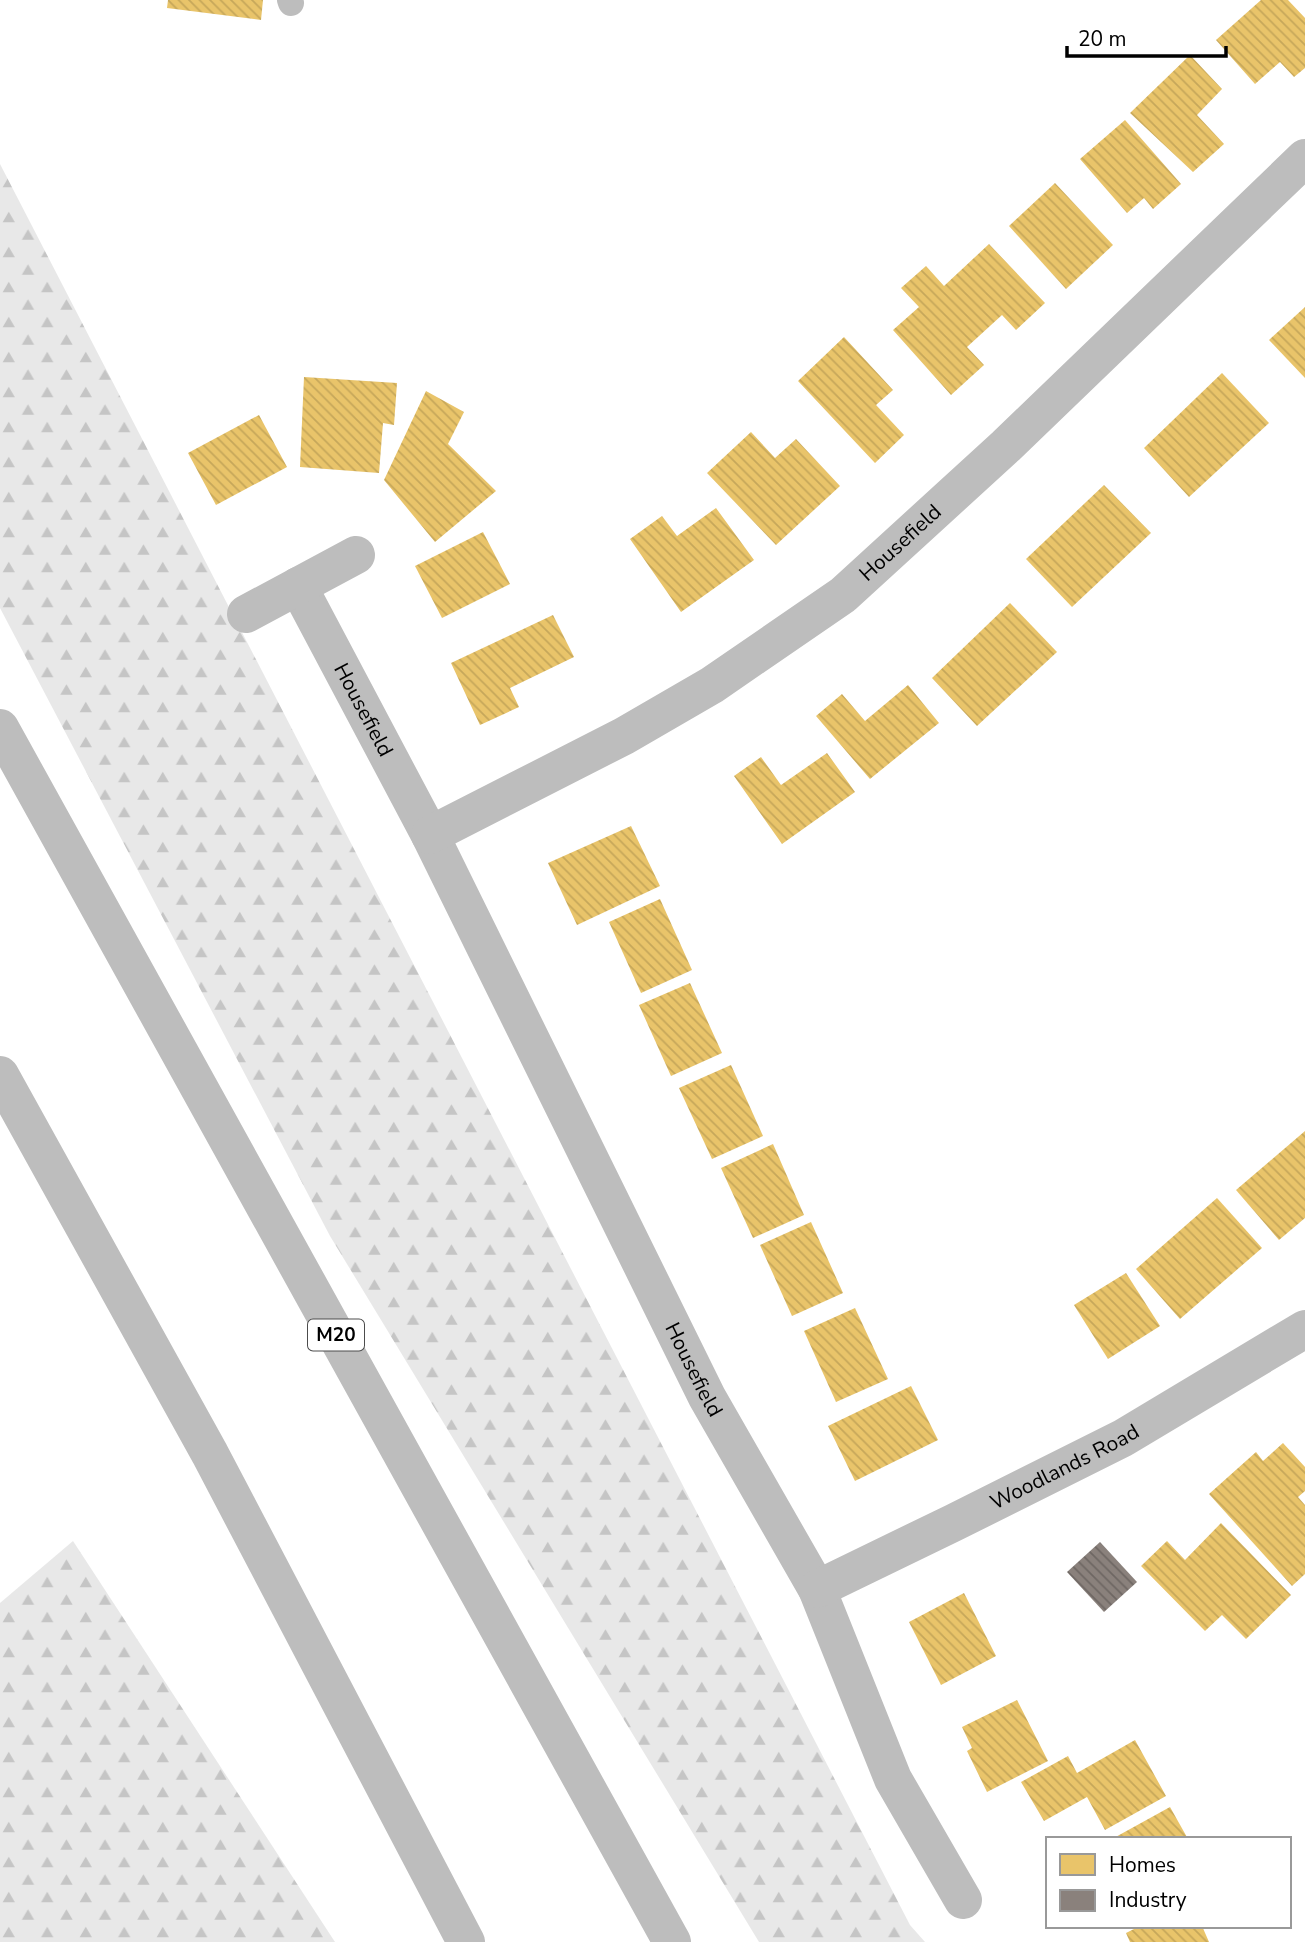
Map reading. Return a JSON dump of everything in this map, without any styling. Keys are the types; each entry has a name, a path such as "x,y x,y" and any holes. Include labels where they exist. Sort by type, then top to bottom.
{"main road":[{"name":"Housefield","path":"430,835 624,736 712,685 843,594 1006,446 1305,158"},
{"path":"246,614 356,555"},
{"name":"Housefield","path":"298,586 430,835 707,1397 817,1589 893,1779 963,1900"},
{"name":"M20","path":"0,728 672,1942"},
{"path":"0,1074 210,1454 466,1942"},
{"name":"Woodlands Road","path":"817,1589 1123,1438 1305,1329"}],"green space":[{"path":"0,164 910,1925 925,1942 759,1942 330,1236 0,608"},
{"path":"73,1541 335,1942 0,1942 0,1603"}],"building: Homes":[{"path":"168,0 263,0 261,20 167,8"},
{"path":"1261,0 1288,0 1305,18 1305,68 1294,77 1280,62 1255,84 1216,40"},
{"path":"1190,55 1222,89 1197,115 1224,144 1193,172 1130,113"},
{"path":"1125,120 1181,184 1153,209 1144,198 1127,213 1080,159"},
{"path":"1055,183 1113,245 1066,289 1009,226"},
{"path":"989,244 1045,303 1016,330 1002,315 967,347 984,365 951,395 893,330 919,307 901,288 926,266 944,286"},
{"path":"1305,307 1305,378 1269,340"},
{"path":"844,337 893,390 876,405 904,435 875,463 798,381"},
{"path":"1222,373 1269,423 1189,497 1144,448"},
{"path":"304,377 397,383 394,425 383,423 379,473 300,467"},
{"path":"426,391 464,412 448,444 496,491 435,542 384,480"},
{"path":"259,415 287,467 216,505 188,453"},
{"path":"751,432 775,458 796,439 840,486 776,545 707,473"},
{"path":"1104,485 1151,533 1072,607 1026,559"},
{"path":"716,508 754,560 681,612 630,539 662,516 677,536"},
{"path":"483,532 510,584 442,618 415,566"},
{"path":"1010,603 1057,652 977,726 932,678"},
{"path":"553,615 574,657 510,688 519,707 480,725 451,663"},
{"path":"908,685 939,723 870,779 816,716 842,694 865,721"},
{"path":"827,753 855,792 782,844 734,776 761,757 781,785"},
{"path":"631,826 660,886 577,925 548,863"},
{"path":"660,899 692,970 641,993 609,922"},
{"path":"690,983 722,1053 671,1076 639,1005"},
{"path":"731,1065 763,1136 712,1159 679,1088"},
{"path":"1305,1131 1305,1218 1279,1240 1236,1190"},
{"path":"773,1144 804,1215 753,1238 721,1168"},
{"path":"1217,1198 1262,1248 1180,1319 1136,1269"},
{"path":"811,1222 843,1293 792,1316 760,1245"},
{"path":"1126,1273 1160,1326 1108,1359 1074,1305"},
{"path":"855,1308 888,1379 836,1402 804,1331"},
{"path":"911,1386 938,1440 855,1481 828,1426"},
{"path":"1283,1443 1305,1467 1305,1491 1298,1497 1305,1505 1305,1574 1292,1586 1209,1494 1256,1452 1263,1461"},
{"path":"1221,1523 1291,1595 1246,1639 1222,1615 1205,1631 1141,1566 1167,1541 1185,1560"},
{"path":"964,1593 996,1656 941,1685 909,1622"},
{"path":"1017,1700 1048,1761 987,1792 967,1751 972,1748 962,1727"},
{"path":"1135,1740 1166,1796 1105,1830 1087,1797 1044,1821 1021,1782 1068,1756 1077,1773"},
{"path":"1170,1807 1187,1837 1116,1837"},
{"path":"1136,1928 1203,1928 1209,1942 1130,1942 1126,1933"}],"building: Industry":[{"path":"1100,1542 1137,1582 1104,1612 1067,1572"}]}
